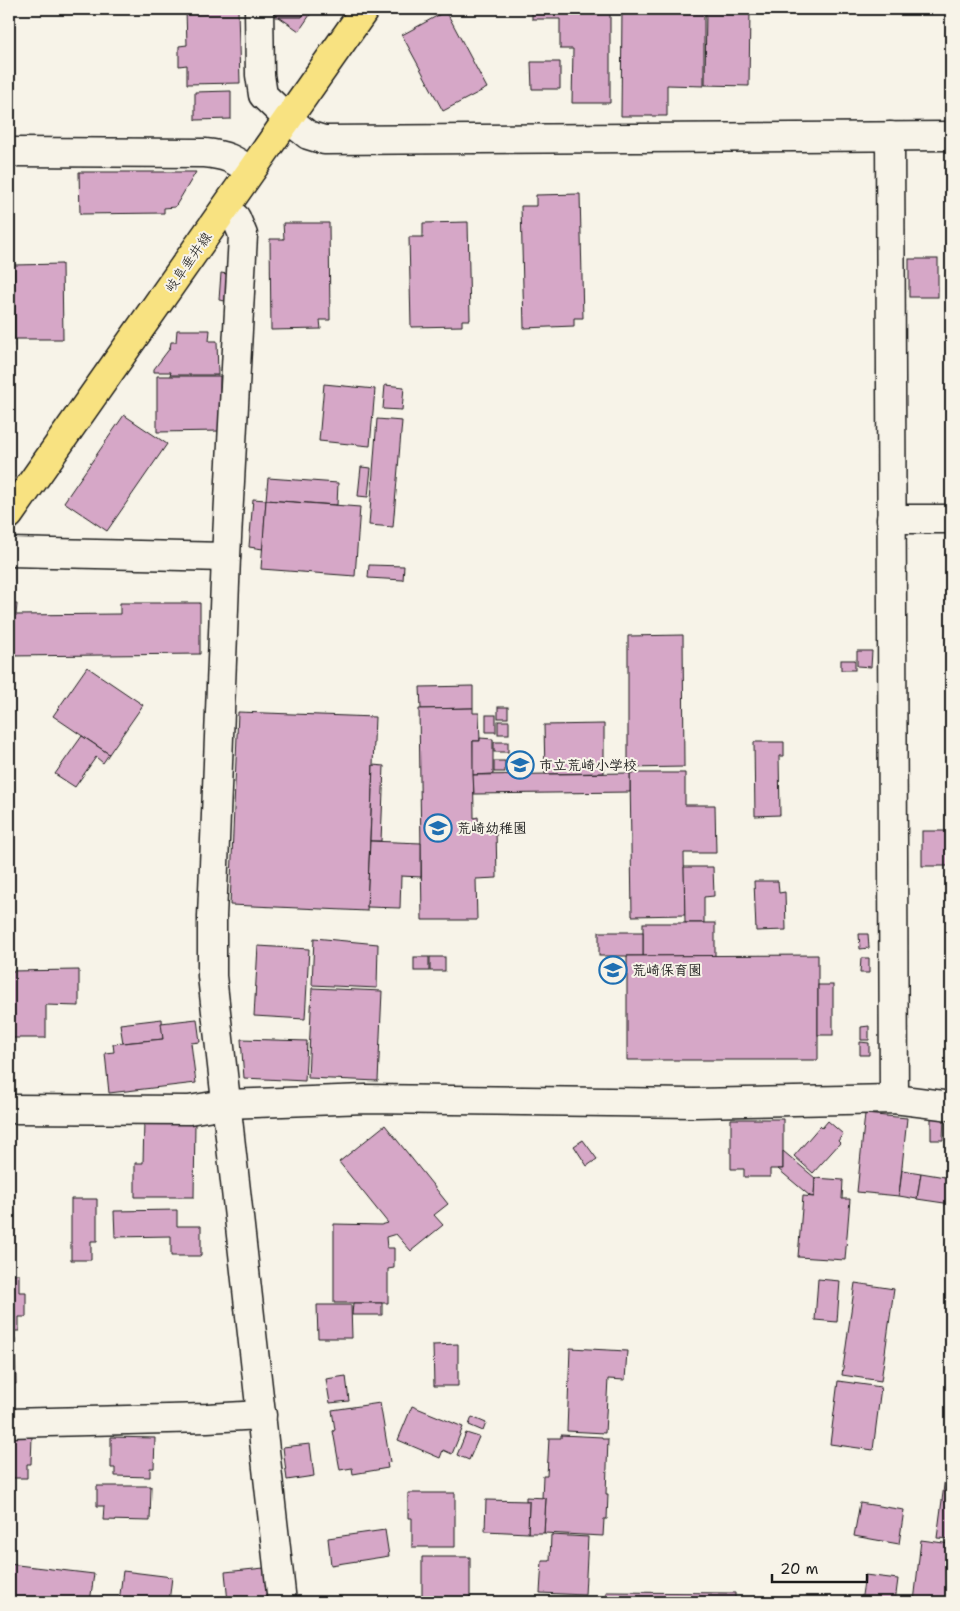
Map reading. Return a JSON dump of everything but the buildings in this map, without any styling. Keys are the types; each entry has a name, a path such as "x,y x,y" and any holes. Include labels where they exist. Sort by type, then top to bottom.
{"main road":[{"name":"岐阜垂井線","path":"9,515 365,9"}],"street":[{"path":"259,9 260,76 263,95 288,120 308,134 324,140 951,136"},
{"path":"890,136 894,1099"},
{"path":"9,152 205,153 223,155 237,161 250,171"},
{"path":"224,210 236,218 243,235 226,557 212,917 212,976 282,1602"},
{"path":"891,520 951,519"},
{"path":"9,552 226,557"},
{"path":"9,1109 189,1110 225,1104 366,1099 704,1103 894,1099 951,1106"},
{"path":"9,1423 262,1415"}],"place":[{"name":"市立荒崎小学校","path":"520,765"},
{"name":"荒崎幼稚園","path":"438,828"},
{"name":"荒崎保育園","path":"613,970"}]}
